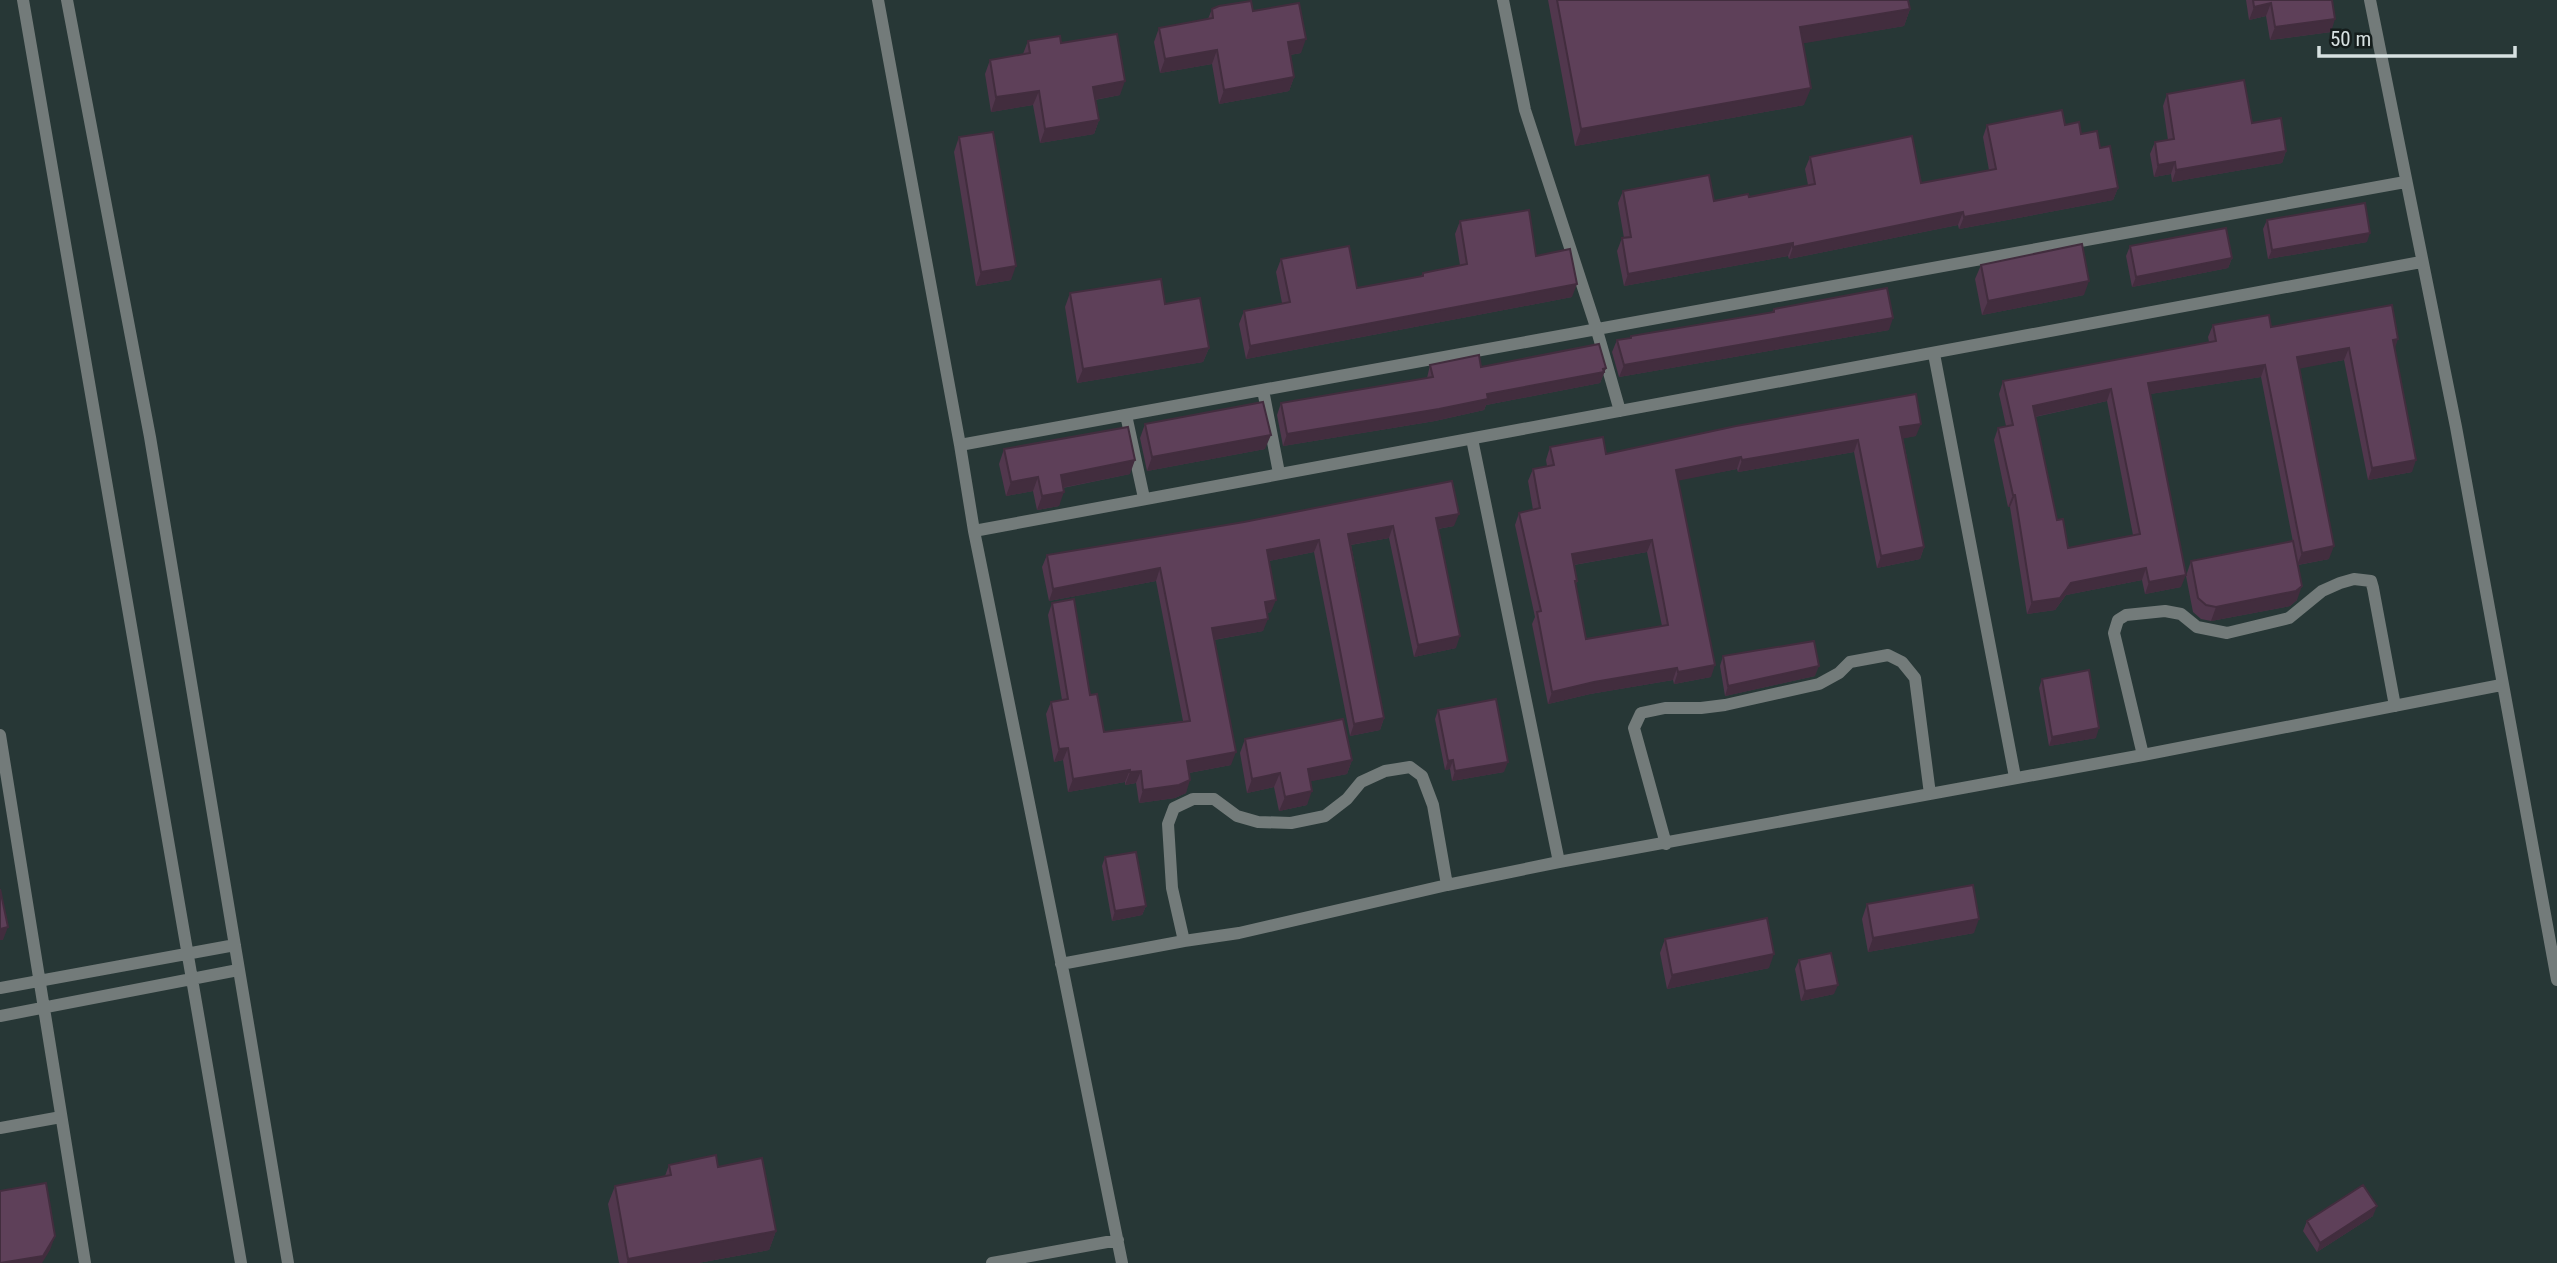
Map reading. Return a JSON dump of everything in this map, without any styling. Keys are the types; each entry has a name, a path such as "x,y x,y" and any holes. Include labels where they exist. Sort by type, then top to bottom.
{"lane":[{"path":"23,0 241,1263"},
{"path":"67,0 150,437 288,1263"},
{"path":"877,0 974,531 1122,1263"},
{"path":"1503,0 1525,110 1596,327 1620,411"},
{"path":"2370,0 2456,427 2557,980"},
{"path":"960,445 2035,246 2405,181"},
{"path":"974,531 2421,262"},
{"path":"1934,354 2015,777"},
{"path":"1263,390 1279,473"},
{"path":"1126,415 1143,498"},
{"path":"1472,439 1559,862"},
{"path":"2143,755 2114,633 2118,620 2126,615 2165,611 2181,614 2197,627 2227,634 2289,618 2322,592 2354,579 2366,579 2371,581 2373,588 2395,706"},
{"path":"1666,844 1634,728 1641,713 1665,708 1713,707 1819,684 1839,673 1850,662 1872,656 1888,655 1902,662 1915,678 1930,794"},
{"path":"1061,964 1239,933 1559,862 2143,755 2501,685"},
{"path":"0,736 85,1263"},
{"path":"1184,941 1172,888 1168,824 1174,808 1193,799 1214,799 1237,816 1258,822 1291,823 1325,816 1348,799 1361,782 1385,771 1410,767 1422,776 1433,805 1447,885"},
{"path":"0,988 235,945"},
{"path":"0,1016 238,970"},
{"path":"0,1128 61,1117"},
{"path":"992,1263 1118,1240"}],"building":[{"path":"1557,0 1908,0 1910,9 1800,27 1811,88 1581,129"},
{"path":"2253,0 2332,0 2335,19 2275,27 2271,3 2254,7"},
{"path":"1251,1 1253,11 1299,3 1306,39 1288,42 1294,77 1224,90 1217,50 1165,59 1159,28 1213,18 1212,9"},
{"path":"1117,34 1125,81 1093,87 1099,120 1045,129 1039,91 996,97 990,60 1030,53 1028,41 1060,36 1061,43"},
{"path":"2244,80 2252,123 2281,118 2286,151 2176,170 2175,162 2158,165 2155,142 2174,139 2167,94"},
{"path":"2062,110 2065,125 2079,122 2081,134 2097,131 2100,148 2110,146 2118,188 1964,217 1963,212 1793,247 1793,243 1628,274 1622,238 1631,237 1623,191 1709,175 1714,201 1748,194 1749,197 1815,184 1810,157 1912,136 1921,183 1996,169 1987,125"},
{"path":"993,132 1016,266 981,272 959,137"},
{"path":"2365,203 2370,233 2272,250 2267,220"},
{"path":"1529,210 1536,256 1570,249 1577,284 1250,346 1244,311 1290,302 1281,259 1349,246 1357,288 1423,276 1423,273 1467,264 1460,221"},
{"path":"2226,228 2232,258 2136,277 2130,246"},
{"path":"2082,244 2089,281 1988,301 1981,265"},
{"path":"1161,279 1165,304 1200,298 1209,348 1083,369 1070,293"},
{"path":"1887,288 1893,318 1624,365 1617,340 1774,312 1774,309"},
{"path":"2392,305 2398,339 2393,340 2416,460 2372,468 2349,348 2297,357 2334,546 2302,553 2265,365 2148,383 2186,575 2149,582 2146,568 2071,583 2060,598 2032,602 2015,495 1998,428 2013,425 2003,381 2216,341 2213,325 2269,315 2271,327","holes":["2111,389 2140,534 2068,548 2063,519 2057,520 2033,406"]},
{"path":"1599,344 1606,368 1603,369 1604,372 1487,394 1488,399 1439,409 1287,434 1281,403 1433,377 1430,365 1479,355 1481,367"},
{"path":"1916,394 1921,424 1900,427 1924,547 1881,556 1858,440 1742,460 1741,457 1676,470 1715,665 1678,672 1677,668 1552,692 1537,612 1541,611 1519,513 1540,508 1533,469 1554,465 1550,447 1603,437 1606,454 1736,426","holes":["1652,540 1668,625 1586,639 1572,554"]},
{"path":"1263,402 1271,435 1152,457 1145,424"},
{"path":"1128,427 1135,460 1061,475 1064,492 1042,496 1038,477 1011,482 1004,449"},
{"path":"1452,481 1459,514 1436,518 1460,636 1418,645 1393,526 1348,534 1384,718 1354,724 1319,540 1267,550 1276,600 1265,602 1268,619 1212,628 1236,752 1187,761 1190,780 1179,785 1143,790 1141,771 1130,770 1073,779 1068,748 1059,749 1051,702 1068,699 1052,603 1074,599 1090,695 1097,694 1104,732 1190,721 1160,568 1053,589 1047,555 1244,522"},
{"path":"2293,541 2302,586 2296,591 2216,607 2206,605 2198,598 2191,561"},
{"path":"1814,641 1819,666 1728,686 1723,656"},
{"path":"2089,670 2099,728 2052,737 2042,679"},
{"path":"1496,699 1508,762 1455,771 1453,760 1448,761 1438,710"},
{"path":"1343,719 1352,760 1308,769 1312,791 1285,797 1280,773 1252,779 1245,739"},
{"path":"1136,852 1146,906 1115,911 1105,857"},
{"path":"1973,885 1979,919 1873,938 1867,904"},
{"path":"0,889 8,927 0,929"},
{"path":"1767,918 1774,954 1672,975 1665,939"},
{"path":"1831,953 1838,985 1805,991 1799,960"},
{"path":"716,1155 718,1167 762,1158 776,1231 628,1259 615,1186 671,1175 669,1165"},
{"path":"46,1183 55,1236 43,1256 0,1263 0,1191"},
{"path":"2363,1185 2377,1206 2320,1243 2307,1221"}]}
